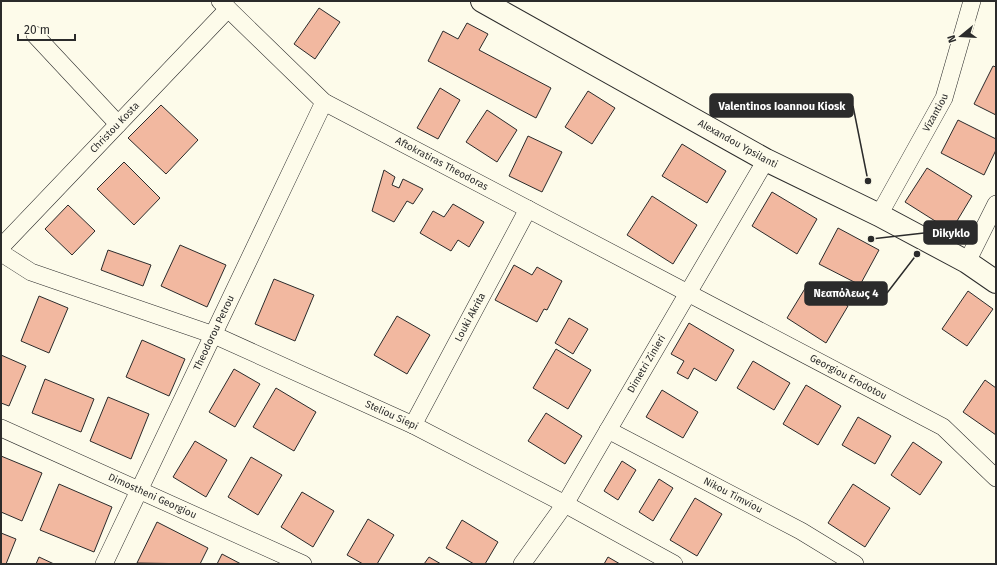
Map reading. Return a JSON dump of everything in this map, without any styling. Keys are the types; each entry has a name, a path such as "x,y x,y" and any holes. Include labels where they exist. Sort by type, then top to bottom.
{"main road":[{"name":"Alexandou Ypsilanti","path":"482,1 766,160 879,215 967,262 996,282"}],"street":[{"name":"Vizantiou","path":"879,215 944,98 972,1"},
{"name":"Aftokratiras Theodoras","path":"224,5 324,102 688,293"},
{"name":"Christou Kosta","path":"1,247 118,124 224,5"},
{"path":"35,35 118,124"},
{"name":"Theodorou Petrou","path":"104,564 324,102"},
{"name":"Dimetri Zinieri","path":"522,564 565,504 766,160"},
{"path":"967,262 996,204"},
{"name":"Louki Akrita","path":"413,425 528,209"},
{"name":"Steliou Siepi","path":"1,250 6,256 31,272 214,334 413,425 565,504 674,564"},
{"name":"Georgiou Erodotou","path":"688,293 943,427 996,478"},
{"name":"Dimostheni Georgiou","path":"1,428 303,564"},
{"name":"Nikou Timviou","path":"608,430 801,531 855,564"}],"building":[{"path":"319,8 340,22 315,59 294,44"},
{"path":"467,23 488,34 479,50 551,88 536,118 428,61 443,31 458,39"},
{"path":"993,66 996,67 996,115 974,104"},
{"path":"440,88 460,100 438,139 417,128"},
{"path":"588,91 615,108 592,144 565,127"},
{"path":"161,105 198,140 166,174 128,138"},
{"path":"487,110 517,130 497,162 466,142"},
{"path":"958,120 996,139 996,150 984,175 941,153"},
{"path":"528,136 562,152 542,192 509,176"},
{"path":"682,144 726,171 707,203 662,176"},
{"path":"124,162 160,198 134,225 97,189"},
{"path":"927,168 972,196 951,231 905,202"},
{"path":"384,170 395,177 392,185 399,188 403,179 423,189 413,204 407,201 394,222 372,211"},
{"path":"772,192 817,219 797,254 752,226"},
{"path":"652,196 697,225 673,264 627,235"},
{"path":"453,204 484,222 469,247 458,240 451,251 420,233 433,211 444,217"},
{"path":"68,205 95,231 72,255 45,229"},
{"path":"838,228 879,250 860,285 819,264"},
{"path":"180,245 226,265 207,307 161,286"},
{"path":"108,250 151,265 143,286 101,270"},
{"path":"514,265 532,275 537,267 562,281 547,310 544,309 537,322 495,300"},
{"path":"274,279 314,295 295,341 255,324"},
{"path":"809,282 848,306 826,343 787,318"},
{"path":"968,291 993,309 967,346 942,329"},
{"path":"39,296 68,308 49,353 21,341"},
{"path":"397,316 430,335 407,374 374,355"},
{"path":"569,318 588,329 573,354 555,343"},
{"path":"689,323 734,350 716,381 694,368 688,379 677,373 684,361 671,354"},
{"path":"142,340 185,359 169,396 126,377"},
{"path":"556,349 591,370 568,409 533,388"},
{"path":"1,355 26,366 9,406 1,403"},
{"path":"753,361 790,383 774,410 737,388"},
{"path":"234,369 260,384 235,427 209,412"},
{"path":"45,379 94,399 81,432 32,413"},
{"path":"985,380 996,388 996,435 963,412"},
{"path":"806,385 841,406 818,445 783,424"},
{"path":"276,388 316,412 294,451 253,427"},
{"path":"662,390 698,412 683,438 646,417"},
{"path":"108,397 149,414 131,459 90,441"},
{"path":"546,413 582,436 565,464 528,441"},
{"path":"858,417 891,436 875,464 842,445"},
{"path":"195,441 227,460 206,497 173,477"},
{"path":"913,442 942,462 920,495 891,475"},
{"path":"1,456 42,473 22,521 1,512"},
{"path":"251,457 282,475 258,515 228,497"},
{"path":"622,461 636,470 618,500 604,491"},
{"path":"659,479 673,488 653,521 639,512"},
{"path":"59,484 112,507 94,552 40,530"},
{"path":"853,484 890,508 865,547 828,523"},
{"path":"302,492 334,511 313,547 281,527"},
{"path":"695,498 722,514 697,556 670,540"},
{"path":"368,519 394,535 377,564 363,564 347,555"},
{"path":"462,520 498,542 485,564 474,564 446,548"},
{"path":"157,522 208,548 200,564 137,563"},
{"path":"1,533 16,539 6,564 1,564"},
{"path":"222,554 241,564 217,564"},
{"path":"39,557 54,564 36,564"},
{"path":"429,557 441,564 424,564"},
{"path":"608,557 620,564 604,564"}],"place":[{"name":"Valentinos Ioannou Kiosk","path":"868,181"},
{"name":"Dikyklo","path":"871,239"},
{"name":"Νεαπόλεως 4","path":"917,254"}]}
